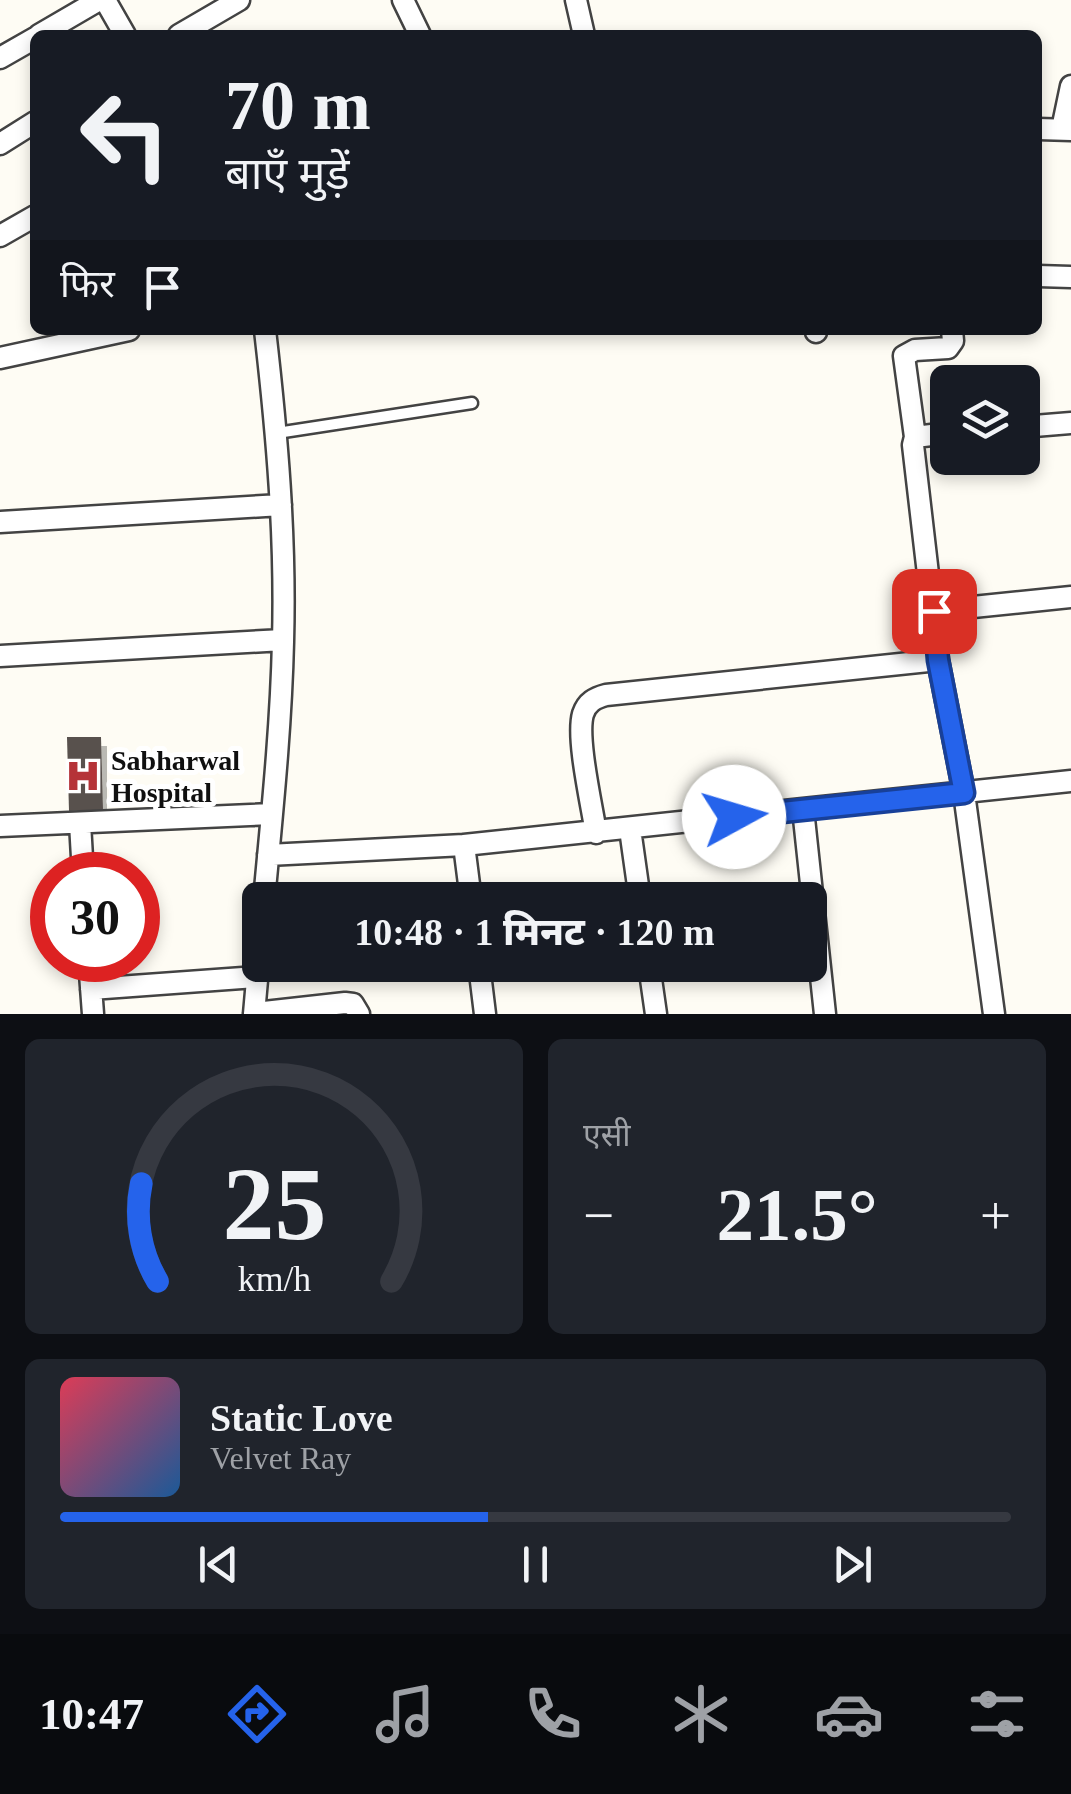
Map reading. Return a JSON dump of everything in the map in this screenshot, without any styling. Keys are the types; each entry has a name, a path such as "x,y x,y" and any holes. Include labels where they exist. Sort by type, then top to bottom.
{"street":[{"path":"48,30 102,0 122,30"},
{"path":"188,30 239,0"},
{"path":"403,0 418,30"},
{"path":"576,0 583,30"},
{"path":"0,58 30,40"},
{"path":"1066,130 1071,86"},
{"path":"0,144 30,125"},
{"path":"0,236 30,219"},
{"path":"1042,276 1071,277"},
{"path":"0,358 106,335"},
{"path":"266,335 282,505 283,640 266,882"},
{"path":"952,335 948,348 915,350 904,356 938,660 964,793 994,1014"},
{"path":"1040,426 1071,423"},
{"path":"915,437 930,435"},
{"path":"0,522 282,505"},
{"path":"934,611 1071,597"},
{"path":"0,656 283,640"},
{"path":"596,833 581,729 584,711 592,699 606,694 938,660"},
{"path":"268,855 464,845 596,833 1071,781"},
{"path":"803,809 826,1014"},
{"path":"0,826 272,814"},
{"path":"80,823 82,852"},
{"path":"630,829 637,882"},
{"path":"464,845 469,882"},
{"path":"91,989 242,979"},
{"path":"91,982 93,1014"},
{"path":"257,982 254,1013 345,1003 352,1004 359,1014"},
{"path":"481,982 485,1014"},
{"path":"651,982 656,1014"}],"lane":[{"path":"276,433 472,403"}],"building":[{"path":"67,737 101,737 103,810 69,811"}],"place":[{"name":"Sabharwal Hospital","path":"83,776"}],"route":[{"path":"734,817 964,793 938,660 934,611"}]}
